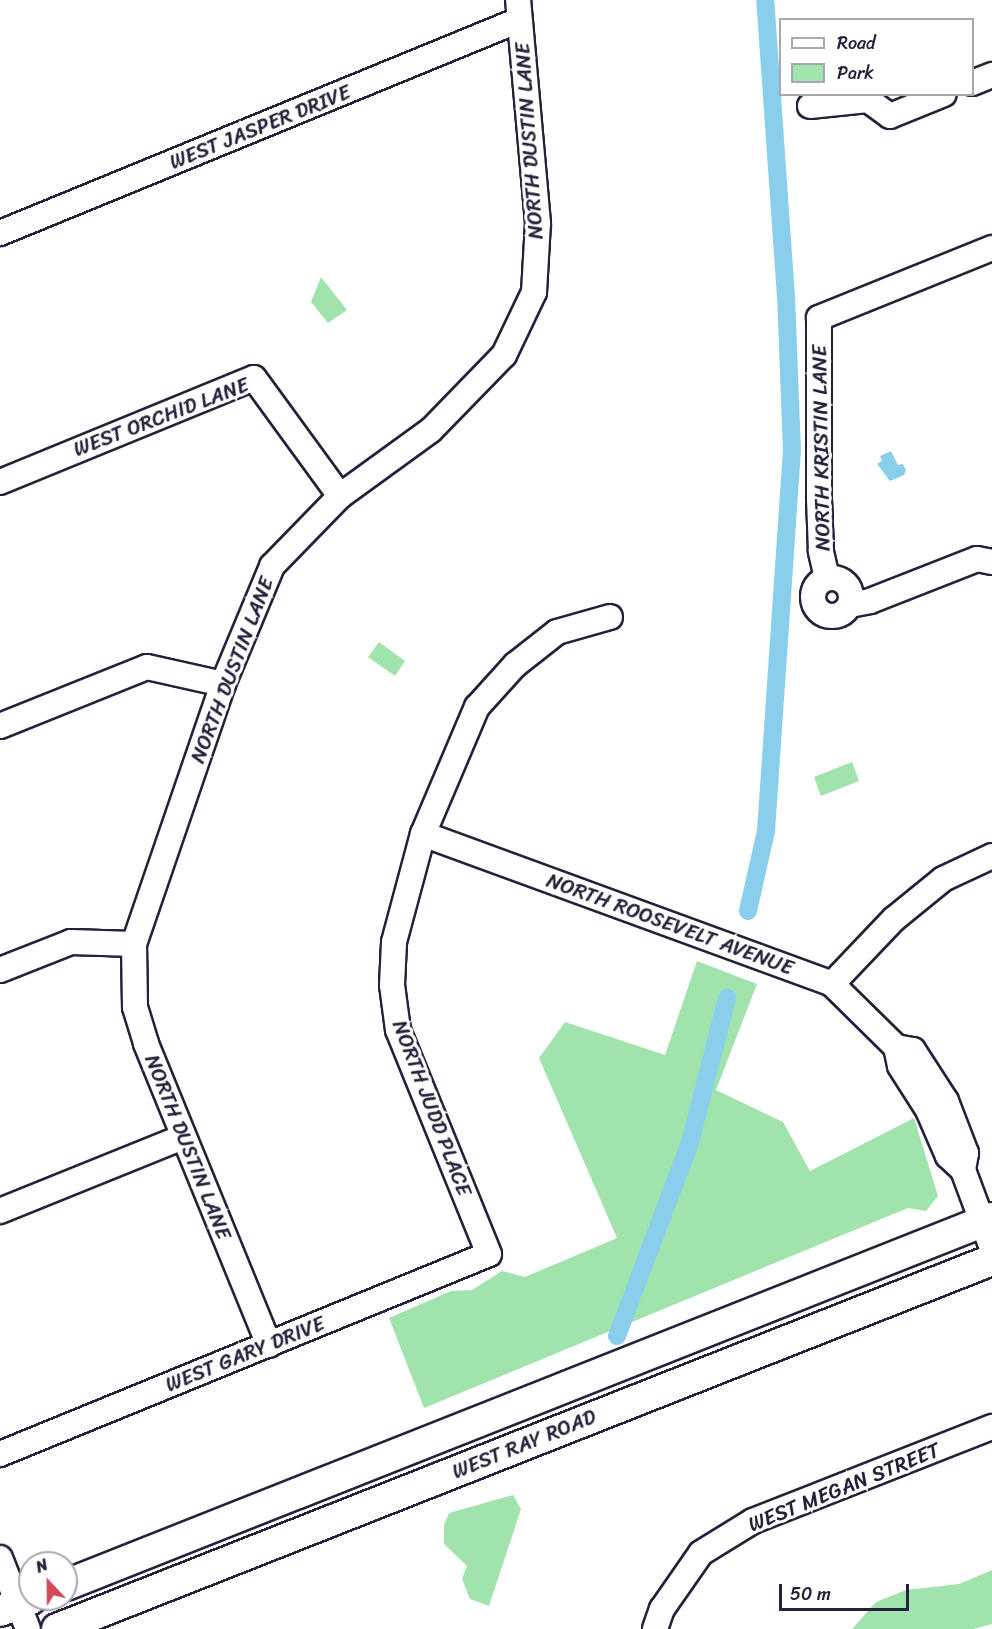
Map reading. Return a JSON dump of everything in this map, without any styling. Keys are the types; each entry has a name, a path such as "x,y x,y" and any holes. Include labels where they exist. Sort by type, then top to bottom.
{"main road":[{"name":"WEST RAY ROAD","path":"78,1580 989,1229"},
{"name":"WEST RAY ROAD","path":"57,1629 992,1260"}],"street":[{"name":"WEST JASPER DRIVE","path":"0,233 519,10"},
{"name":"NORTH DUSTIN LANE","path":"269,1345 183,1137 135,1006 134,944 223,684 272,566 340,496 430,430 504,355 534,292 538,223 519,10"},
{"path":"974,82 992,75"},
{"path":"810,106 862,100 890,116 939,96"},
{"name":"NORTH KRISTIN LANE","path":"827,579 820,551 819,318 992,248"},
{"name":"WEST ORCHID LANE","path":"0,482 254,378 340,496"},
{"path":"850,605 849,586 839,579 827,579 813,592 818,610 835,617 850,605 870,602 987,555"},
{"name":"NORTH JUDD PLACE","path":"489,1254 398,1030 392,985 394,942 423,834 477,707 515,665 557,632 610,617"},
{"path":"0,726 147,667 223,684"},
{"name":"NORTH ROOSEVELT AVENUE","path":"423,834 832,984 896,1047 900,1065 928,1110 948,1156 963,1170 989,1229"},
{"path":"832,984 894,919 943,879 992,856"},
{"path":"0,970 71,942 134,944"},
{"path":"0,1211 183,1137"},
{"name":"WEST GARY DRIVE","path":"0,1454 489,1254"},
{"name":"WEST MEGAN STREET","path":"655,1629 662,1609 701,1553 753,1521 992,1427"},
{"path":"0,1558 18,1608"}],"green space":[{"path":"321,277 347,310 328,323 311,302"},
{"path":"379,642 405,661 395,676 368,657"},
{"path":"852,762 859,781 821,796 814,777"},
{"path":"697,961 757,984 716,1090 783,1122 810,1171 914,1118 938,1196 926,1211 908,1208 424,1408 389,1318 451,1291 472,1290 502,1271 525,1277 617,1238 539,1058 565,1022 665,1055"},
{"path":"513,1495 521,1509 489,1606 470,1599 462,1579 467,1566 444,1544 444,1525 449,1513"},
{"path":"992,1570 992,1624 973,1629 852,1629 876,1602 906,1590 959,1584"}],"water":[{"path":"891,451 898,465 903,464 906,470 904,475 890,481 877,464 882,461 880,456"}],"waterway":[{"path":"748,911 766,831 792,451 786,297 765,0"},
{"path":"617,1336 690,1143 727,998"}]}
